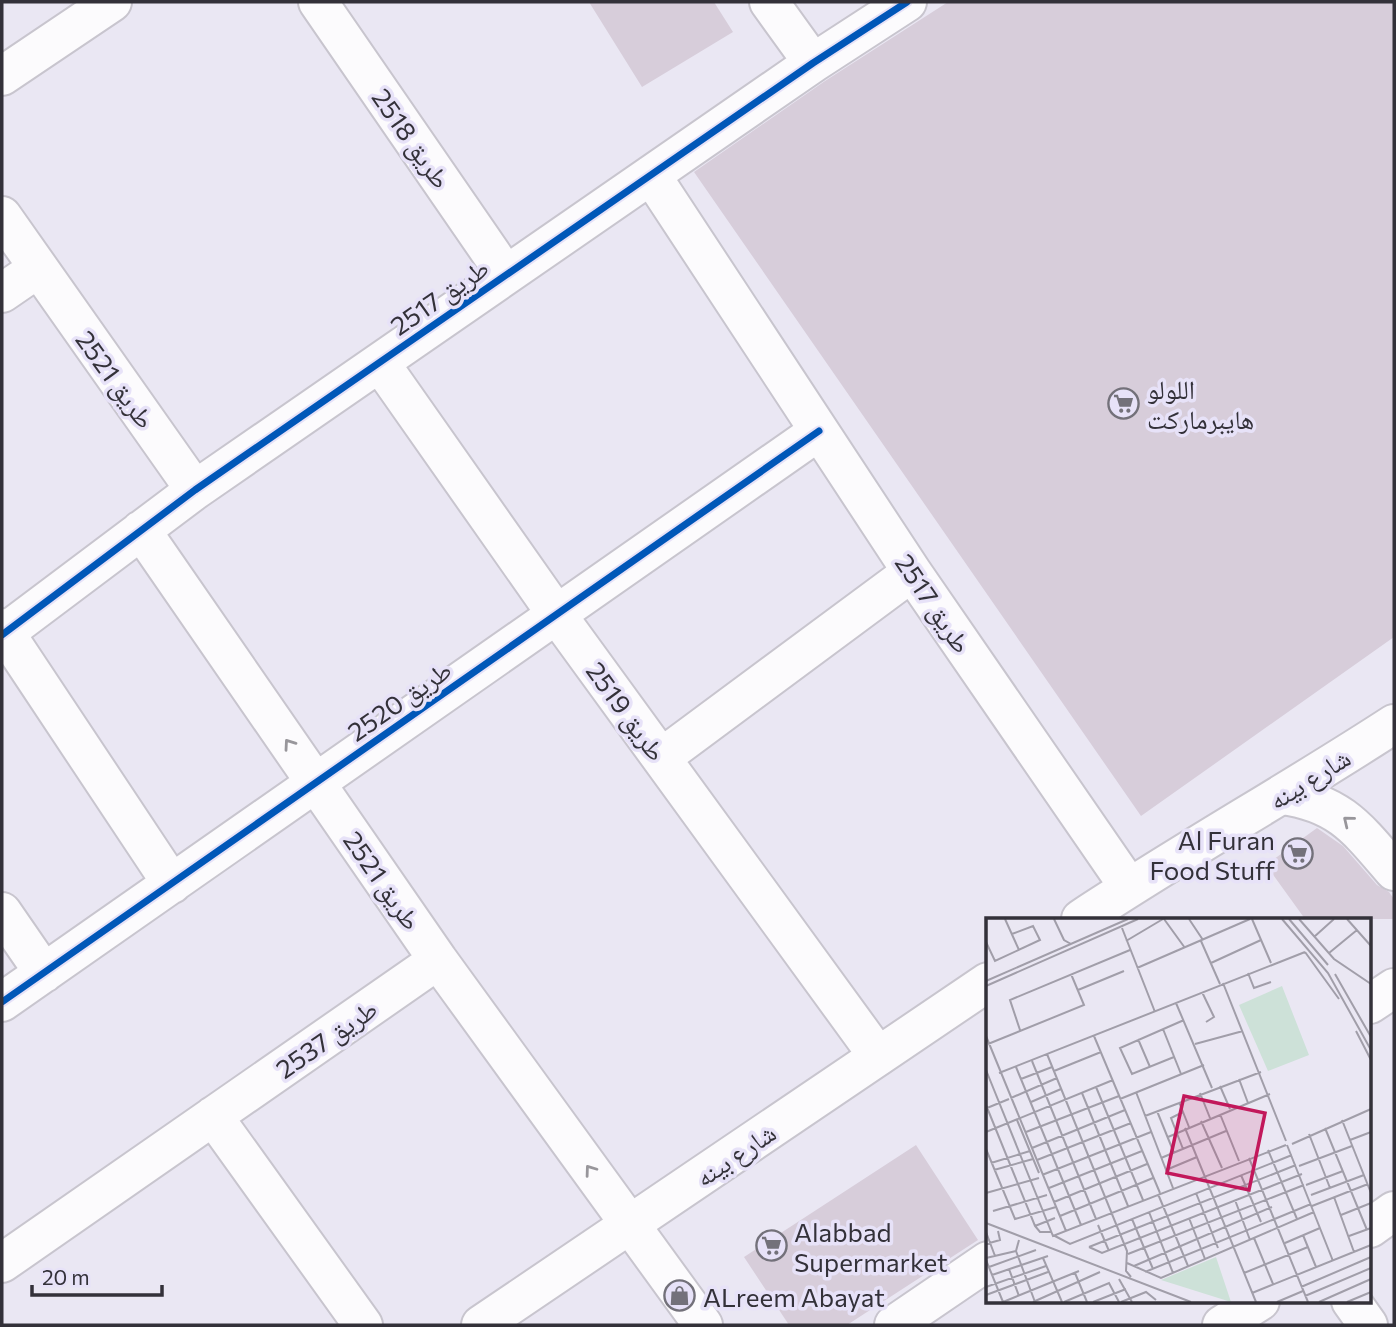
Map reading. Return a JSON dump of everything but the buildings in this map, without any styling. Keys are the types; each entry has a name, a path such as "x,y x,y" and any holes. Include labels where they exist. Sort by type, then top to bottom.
{"street":[{"path":"2,76 112,2"},
{"name":"طريق 2518","path":"318,2 506,275"},
{"path":"769,2 813,63"},
{"name":"طريق 2517","path":"3,632 195,490 813,63 907,2"},
{"name":"طريق 2517","path":"651,175 912,572 1129,887"},
{"name":"طريق 2521","path":"2,216 195,490"},
{"path":"2,293 37,269"},
{"name":"طريق 2519","path":"380,363 557,615 878,1056"},
{"name":"طريق 2520","path":"2,1002 819,431"},
{"name":"طريق 2521","path":"141,530 438,960 704,1325"},
{"path":"661,758 912,572"},
{"path":"3,632 172,884"},
{"name":"شارع بينه","path":"1083,918 1129,887 1394,724"},
{"path":"1282,795 1306,798 1340,815 1350,822 1394,871"},
{"path":"2,912 44,973"},
{"name":"طريق 2537","path":"2,1262 438,960"},
{"name":"شارع بينه","path":"481,1325 986,983"},
{"path":"1372,1003 1394,988"},
{"path":"213,1116 363,1325"},
{"path":"1372,1227 1394,1211"},
{"path":"894,1325 986,1262"},
{"path":"1222,1325 1258,1302"},
{"path":"1352,1302 1368,1325"}],"cycle path":[{"path":"2,635 195,490 813,63 907,2"},
{"path":"2,1002 819,431"}],"place":[{"name":"اللولو هايبرماركت","path":"1124,403"},
{"name":"Al Furan Food Stuff","path":"1298,854"},
{"name":"Alabbad Supermarket","path":"771,1246"},
{"name":"ALreem Abayat","path":"680,1296"}]}
